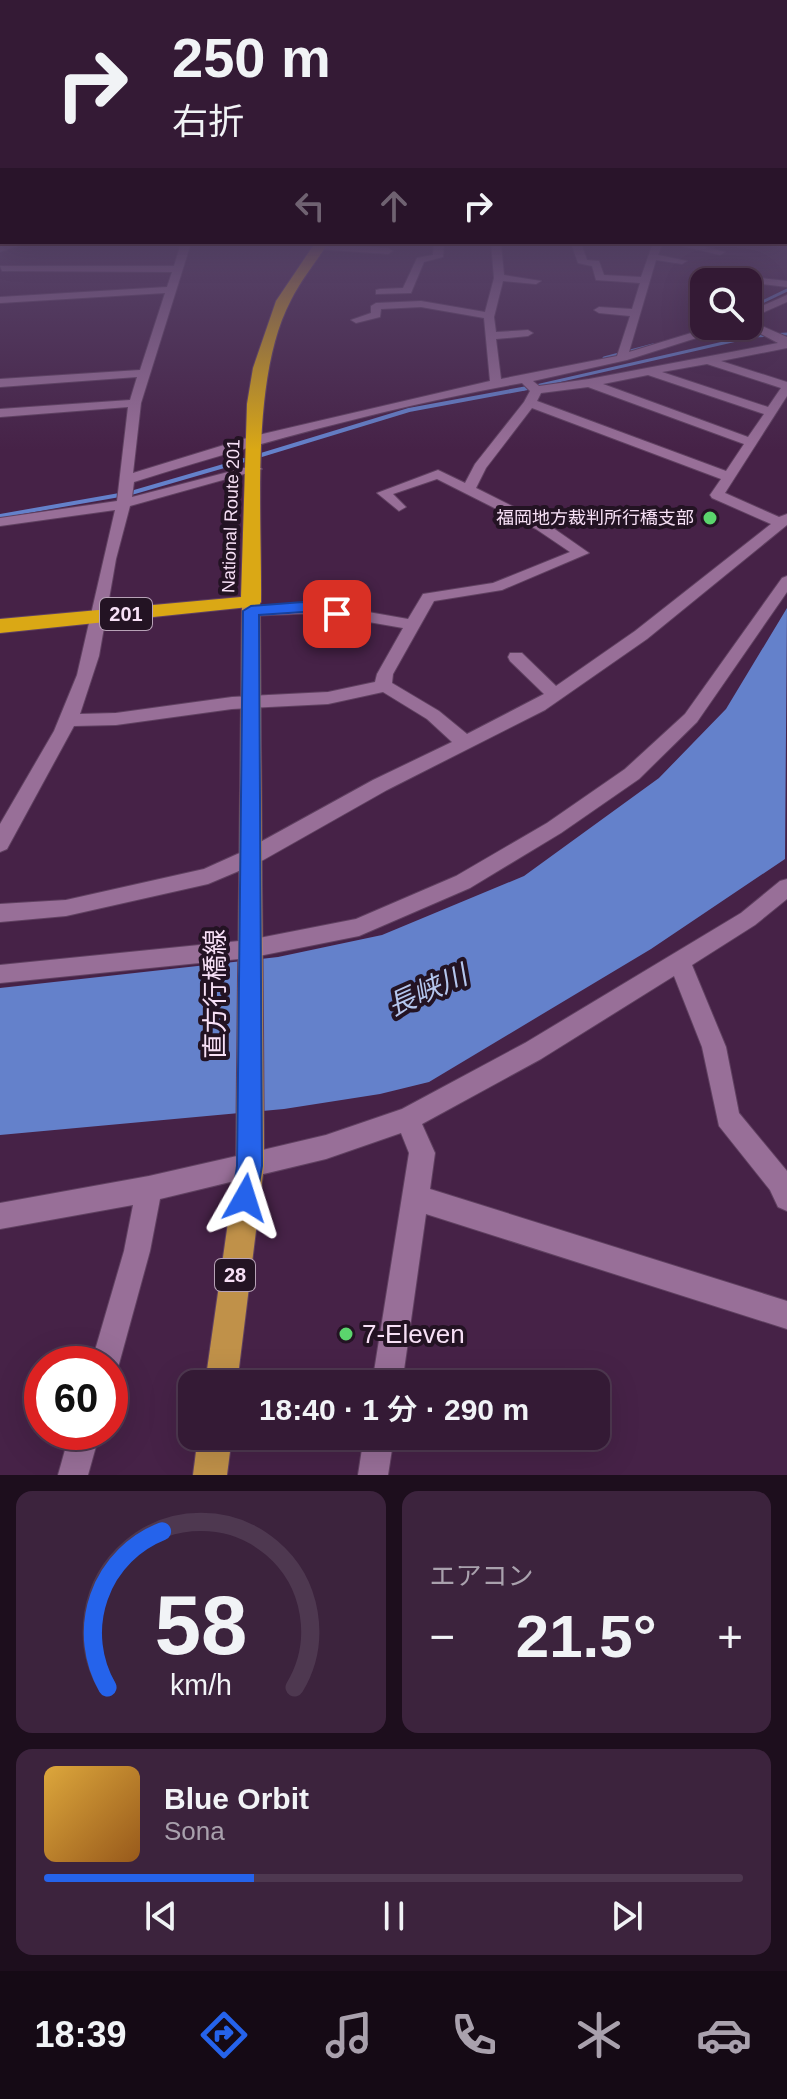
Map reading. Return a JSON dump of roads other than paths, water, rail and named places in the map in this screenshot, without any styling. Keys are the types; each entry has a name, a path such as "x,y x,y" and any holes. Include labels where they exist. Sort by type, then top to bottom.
{"highway":[{"name":"National Route 201","path":"0,626 251,606 255,404 267,342 279,312"}],"main road":[{"name":"直方行橋線","path":"223,1370 249,1152 251,606"},
{"path":"210,1475 213,1450"}],"street":[{"path":"0,844 68,720 82,688 100,617 120,509 126,500 135,403 162,312"},
{"path":"356,320 376,315 376,312"},
{"path":"465,312 489,316"},
{"path":"490,312 494,378 498,383"},
{"path":"622,312 636,313 623,347 623,358"},
{"path":"764,330 787,328"},
{"path":"529,389 589,383 786,345 784,340 764,330"},
{"path":"490,336 528,333"},
{"path":"468,490 529,389 690,338"},
{"path":"707,360 787,386 717,495 784,520"},
{"path":"648,371 771,412"},
{"path":"0,383 143,373"},
{"path":"126,481 255,441 391,405 498,383 529,389 729,477"},
{"path":"589,383 751,442"},
{"path":"0,413 135,403"},
{"path":"0,522 101,509 126,500 174,492 255,466"},
{"path":"383,686 385,674 425,601 433,595 497,587 582,553 541,526 438,474 384,493 399,507"},
{"path":"0,913 66,908 208,876 251,857 380,785 555,695 641,635 784,520"},
{"path":"0,974 249,954 359,927 463,882 567,819 632,774 691,718 787,581"},
{"path":"251,606 317,608 414,625"},
{"path":"516,657 555,695"},
{"path":"68,720 116,719 212,705 339,697 383,686 433,715 465,743"},
{"path":"0,1216 149,1189 249,1152 326,1147 408,1119 533,1051 748,919 787,887"},
{"path":"679,960 714,1047 728,1118 779,1181 787,1198"},
{"path":"389,1370 422,1153 408,1119"},
{"path":"110,1346 137,1251 149,1189"},
{"path":"415,1197 787,1315"},
{"path":"73,1475 80,1450"},
{"path":"373,1475 377,1450"}],"water":[{"name":"長峡川","path":"787,608 785,859 651,949 429,1082 380,1094 284,1109 0,1135 0,988 278,957 382,935 524,876 659,778 726,709"}],"waterway":[{"path":"526,388 754,336 787,334"},
{"path":"604,358 653,345"},
{"path":"526,388 533,387"},
{"path":"258,456 409,410 526,388"},
{"path":"0,516 131,493 248,459"}],"place":[{"name":"福岡地方裁判所行橋支部","path":"710,518"},
{"name":"7-Eleven","path":"346,1334"}]}
